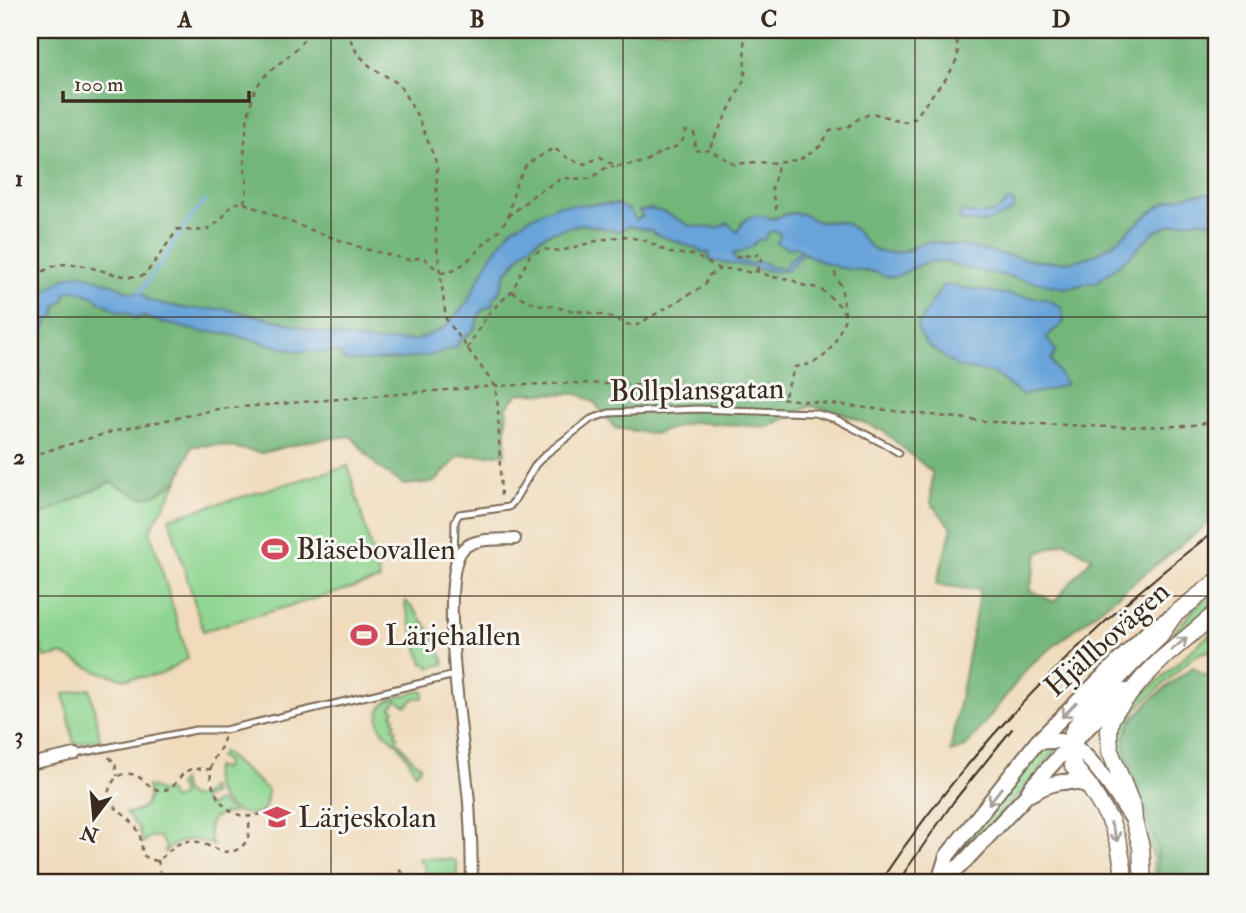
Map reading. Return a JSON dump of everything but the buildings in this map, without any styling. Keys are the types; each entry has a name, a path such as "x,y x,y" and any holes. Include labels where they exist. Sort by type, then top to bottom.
{"main road":[{"name":"Hjällbovägen","path":"1174,615 1216,582"},
{"name":"Hjällbovägen","path":"1144,677 1216,613"},
{"path":"1122,883 1123,868 1119,845 1111,822 1073,766 1073,732 1083,715 1158,638 1174,615"},
{"path":"1143,883 1141,847 1133,808 1110,751 1109,730 1117,709 1144,677"}],"street":[{"path":"472,883 469,803 452,622 454,569 463,549 475,542 515,540"},
{"name":"Hjällbovägen","path":"938,881 947,856 1037,742 1150,630 1174,615"},
{"name":"Hjällbovägen","path":"938,881 960,866 1071,744 1119,695 1144,677"},
{"name":"Hjällbovägen","path":"1037,742 1052,740 1071,744 1097,768 1134,821"},
{"path":"30,764 75,754"},
{"name":"Hjällbovägen","path":"1026,796 1059,781 1089,786"}],"lane":[{"name":"Bollplansgatan","path":"500,509 509,507 531,470 546,454 591,419 609,413 697,409 814,414 836,419 899,453"},
{"path":"454,569 455,521 459,514 500,509"},
{"path":"75,754 196,730 225,730 456,675"}],"path":[{"path":"244,203 247,184 244,174 245,138 255,91 273,69 303,42 308,30"},
{"path":"347,30 357,53 372,67 399,84 419,119 437,165 436,240 446,319 495,386 501,477 500,509"},
{"path":"709,149 745,78 744,30"},
{"path":"440,273 452,271 464,263 500,229 508,217 556,180 590,179 607,167 647,162 659,153 675,147 683,140 685,131 694,133 696,141 693,149 709,149 734,164 779,163 800,159 820,146 830,131 848,127 872,113 905,122 914,119 952,69 958,57 957,41 961,30"},
{"path":"508,217 516,184 527,164 554,148 567,158 585,164 599,156 616,166"},
{"path":"776,210 771,192 779,163"},
{"path":"30,287 40,275 54,267 67,264 127,278 145,275 178,229 200,231 214,227 233,203 244,203 365,249 409,260 423,257 440,273"},
{"path":"467,349 488,314 512,291 530,255 543,249 561,251 624,236 647,241 670,253 694,255 720,269"},
{"path":"737,259 742,255 760,254 762,256 757,271"},
{"path":"512,291 518,297 529,299 536,304 609,317 631,326 705,285 708,276 720,269 736,267 818,288 840,306 846,316"},
{"path":"784,398 794,367 809,365 821,359 835,343 846,316 841,285 835,272"},
{"path":"30,456 111,432 218,409 495,386 573,383 670,386 994,422 1112,427 1187,426 1216,421"},
{"path":"225,730 223,745 212,763 212,788 219,799 232,810 249,817 272,810"},
{"path":"102,749 114,763 117,776"},
{"path":"211,769 190,769 172,787 162,790 153,788 140,776 117,776 110,786 109,797 113,806 135,825 141,837 143,855 153,861 158,860 176,844 187,841 234,852 248,838 249,817"},
{"path":"158,860 162,883"},
{"path":"399,870 416,883"}],"green space":[{"path":"30,30 314,30 328,34 346,30 1216,30 1216,197 1201,195 1168,202 1115,242 1081,259 1050,262 929,242 896,253 883,253 876,251 844,222 819,222 795,213 742,222 738,232 690,226 666,213 640,211 643,216 636,220 617,204 585,205 488,261 467,303 444,329 417,340 375,342 324,334 226,309 188,309 149,301 140,292 129,292 80,273 44,293 39,310 30,323","holes":["1009,201 1014,203 983,223 961,221 963,211 987,214 1000,209"]},
{"path":"1199,220 1216,223 1216,517 1030,665 966,747 950,752 980,590 936,585 952,528 931,503 932,472 883,431 840,412 810,406 768,427 692,422 654,434 615,428 594,402 578,394 519,393 507,406 505,454 459,456 435,482 404,485 377,466 351,436 308,441 262,453 219,445 192,446 179,479 157,494 142,498 110,482 30,522 30,390 35,386 42,350 40,343 49,318 56,316 58,306 65,299 64,294 71,290 95,297 117,311 202,332 220,332 297,351 331,352 387,360 402,359 468,335 475,328 479,314 499,292 506,273 523,252 551,232 582,224 620,231 627,226 651,230 709,253 721,262 774,271 787,271 803,251 803,254 820,261 895,277 924,263 935,261 1065,288 1097,282 1131,255 1154,232 1172,224","holes":["1051,360 1065,384 1022,395 993,373","1065,542 1092,558 1054,602 1030,590 1038,553"]},
{"path":"773,231 778,232 781,237 777,243 801,250 784,269 735,260 732,254"},
{"name":"Bläsebovallen","path":"348,466 380,580 203,631 169,518"},
{"path":"179,479 150,530 188,658 159,675 124,679 96,671 62,654 45,658 30,612 30,522 110,482 142,498 157,494"},
{"path":"1216,591 1216,604 1165,647 1162,646 1196,607"},
{"path":"406,601 430,630 444,664 429,668 428,664 423,664"},
{"path":"1216,629 1216,650 1194,656 1137,708 1126,732 1125,747 1157,847 1158,883 1154,883 1153,856 1147,827 1114,740 1119,717"},
{"path":"1193,667 1205,675 1216,674 1216,883 1158,883 1157,847 1147,813 1136,794 1138,790 1125,748 1126,736 1139,713 1149,702"},
{"path":"90,688 100,739 74,744 64,694"},
{"path":"424,691 423,698 415,698 406,706 397,700 391,708 395,710 392,714 396,723 393,727 398,736 396,740 420,765 415,773 401,748 381,728 378,719 386,702"},
{"path":"1059,747 1015,799 956,860 953,859 1036,754"},
{"path":"223,752 268,790 266,805 260,813 242,813 223,801 217,792 215,767 223,769 226,762 219,757"},
{"path":"181,781 184,792 191,797 202,796 210,787 213,794 202,799 207,807 218,801 234,813 220,815 211,821 209,832 213,845 188,840 170,847 165,852 165,845 159,837 149,837 143,843 138,828 126,813 137,811 144,806 148,797 147,786 162,792 168,791 172,800 182,796 178,785"},
{"path":"418,860 455,860 457,883 431,883 434,879 426,875 426,867"}],"water":[{"path":"1207,193 1216,197 1216,223 1199,220 1172,224 1154,232 1131,255 1097,282 1065,288 935,261 924,263 895,277 883,276 877,272 840,268 803,252 787,271 774,271 709,260 709,253 651,230 627,226 620,231 582,224 551,232 523,252 506,273 499,292 493,299 494,305 480,313 473,330 459,340 458,346 432,355 402,359 348,361 341,358 340,353 297,351 220,332 202,332 143,316 135,319 130,314 99,302 95,297 71,290 57,306 56,316 49,319 40,343 40,373 35,386 30,390 30,323 39,310 44,293 64,278 80,273 129,292 140,292 149,301 188,309 226,309 324,334 375,342 417,340 444,328 467,303 488,261 511,229 558,205 616,204 629,210 636,220 643,216 639,211 651,209 666,213 690,226 718,228 728,223 737,232 751,216 773,219 798,213 818,222 837,221 847,224 870,247 882,252 901,252 929,242 1045,262 1064,262 1082,259 1105,249 1165,203 1180,197","holes":["778,232 781,236 776,243 801,250 784,269 765,263 752,264 735,260 733,254 748,249 759,239 764,240 768,233"]},
{"path":"1009,201 1014,203 1014,209 994,219 973,222 959,218 963,211 992,213"},
{"path":"943,285 1048,300 1061,307 1064,322 1046,337 1056,351 1051,360 1066,384 1022,395 993,373 958,367 926,344 917,327"}],"waterway":[{"path":"140,292 205,200"}],"tram line":[{"path":"879,883 952,784 1032,693 1121,608 1216,530"},
{"path":"897,883 954,801 1012,729"}],"place":[{"name":"Bläsebovallen","path":"275,549"},
{"name":"Lärjehallen","path":"364,635"},
{"name":"Lärjeskolan","path":"277,817"}]}
